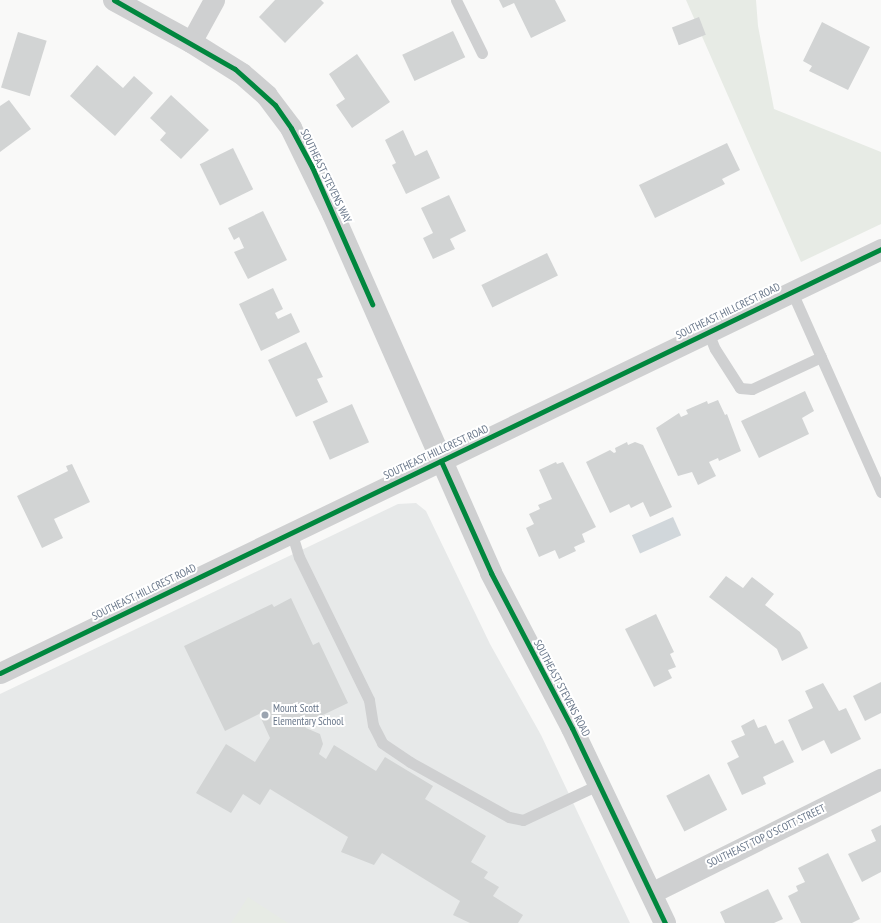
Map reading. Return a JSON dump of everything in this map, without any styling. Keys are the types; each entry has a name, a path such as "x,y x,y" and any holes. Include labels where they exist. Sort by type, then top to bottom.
{"street":[{"name":"SOUTHEAST STEVENS WAY","path":"114,0 191,42 242,74 260,89 292,128 334,214 441,461"},
{"path":"191,42 214,0"},
{"name":"SOUTHEAST HILLCREST ROAD","path":"0,673 291,531 441,461 881,249"},
{"name":"SOUTHEAST STEVENS ROAD","path":"441,461 491,573 600,784 665,923"},
{"name":"SOUTHEAST TOP O'SCOTT STREET","path":"651,893 881,779"}],"lane":[{"path":"456,0 482,53"},
{"path":"792,292 881,492"},
{"path":"708,332 715,349 740,388 752,389 821,357"},
{"path":"291,531 300,557 369,700 373,725 382,743 410,762 509,817 523,820 600,784"}],"shaded area":[{"path":"686,0 756,0 758,26 774,109 881,152 881,224 801,262"},
{"name":"Mount Scott Elementary School","path":"416,503 426,511 490,644 541,735 630,923 0,923 0,694 398,504"},
{"path":"673,517 681,535 640,554 632,535"},
{"path":"248,897 288,923 231,923"}],"building":[{"path":"275,0 321,0 324,3 285,43 259,17"},
{"path":"499,0 555,0 566,21 531,38 514,3 503,8"},
{"path":"699,17 706,35 679,45 672,27"},
{"path":"822,22 870,47 848,90 809,71 812,66 803,61"},
{"path":"453,31 465,57 415,81 402,55"},
{"path":"18,32 47,41 30,96 1,87"},
{"path":"357,54 390,102 352,128 336,105 345,99 329,74"},
{"path":"97,65 123,88 134,76 153,93 115,136 70,96"},
{"path":"171,95 209,130 181,159 160,140 166,133 150,118"},
{"path":"9,100 31,129 0,152 0,106"},
{"path":"403,130 415,156 427,150 440,178 406,194 392,165 396,163 385,140"},
{"path":"727,143 740,170 722,179 725,184 655,218 639,185"},
{"path":"233,148 253,189 220,206 200,164"},
{"path":"449,195 466,231 450,239 455,249 433,259 423,238 433,233 421,208"},
{"path":"263,211 287,260 248,279 234,252 244,248 239,237 234,240 228,228"},
{"path":"547,253 558,275 492,307 481,285"},
{"path":"273,288 283,309 275,313 278,319 291,313 300,332 261,351 239,304"},
{"path":"306,342 323,377 317,379 328,402 296,417 268,360"},
{"path":"805,391 814,411 802,418 809,434 759,458 741,421"},
{"path":"718,400 725,415 727,414 741,451 719,461 718,458 709,462 716,476 698,485 692,472 678,476 656,428 679,413 681,417 688,414 686,410 707,401 708,404"},
{"path":"352,404 369,442 330,460 313,421"},
{"path":"627,442 628,445 635,442 643,445 672,507 650,517 643,502 631,508 629,504 610,513 586,462 610,450 614,453 616,452 615,448"},
{"path":"556,462 557,464 563,462 596,527 582,534 585,542 574,547 576,551 559,559 555,550 539,557 526,528 534,524 529,514 540,509 538,505 552,499 539,470"},
{"path":"72,464 90,502 54,519 63,538 42,548 17,496 68,471 66,466"},
{"path":"726,576 743,588 752,577 774,594 765,605 800,632 808,648 782,661 777,649 709,597"},
{"path":"291,598 313,645 319,642 348,703 304,724 306,728 320,734 323,744 319,754 326,759 334,745 376,771 385,757 433,786 425,799 486,836 471,862 488,872 484,878 499,887 493,896 523,915 518,923 470,923 453,915 460,901 382,853 374,865 341,852 348,837 270,789 260,805 243,794 231,813 196,793 226,744 255,762 270,738 259,714 225,731 184,646 272,604 274,607"},
{"path":"656,614 674,652 670,654 676,667 668,670 672,678 654,687 625,629"},
{"path":"881,682 881,713 865,721 853,696"},
{"path":"823,683 839,711 846,708 861,739 831,754 824,740 802,751 788,720 813,708 805,691"},
{"path":"754,719 758,728 766,725 775,744 783,740 794,762 763,777 766,784 742,795 727,763 739,757 731,741 745,735 741,726"},
{"path":"709,774 727,810 684,831 666,796"},
{"path":"881,825 881,872 862,882 848,854 876,841 871,830"},
{"path":"828,853 860,919 852,923 801,923 788,896 798,891 796,886 805,882 798,868"},
{"path":"768,889 783,919 774,923 725,923 720,912"}],"cycle path":[{"path":"114,0 235,69 275,105 291,128 312,167 372,304"},
{"path":"0,673 881,249"},
{"path":"441,461 491,573 572,728 665,923"}],"place":[{"name":"Mount Scott Elementary School","path":"265,715"}]}
